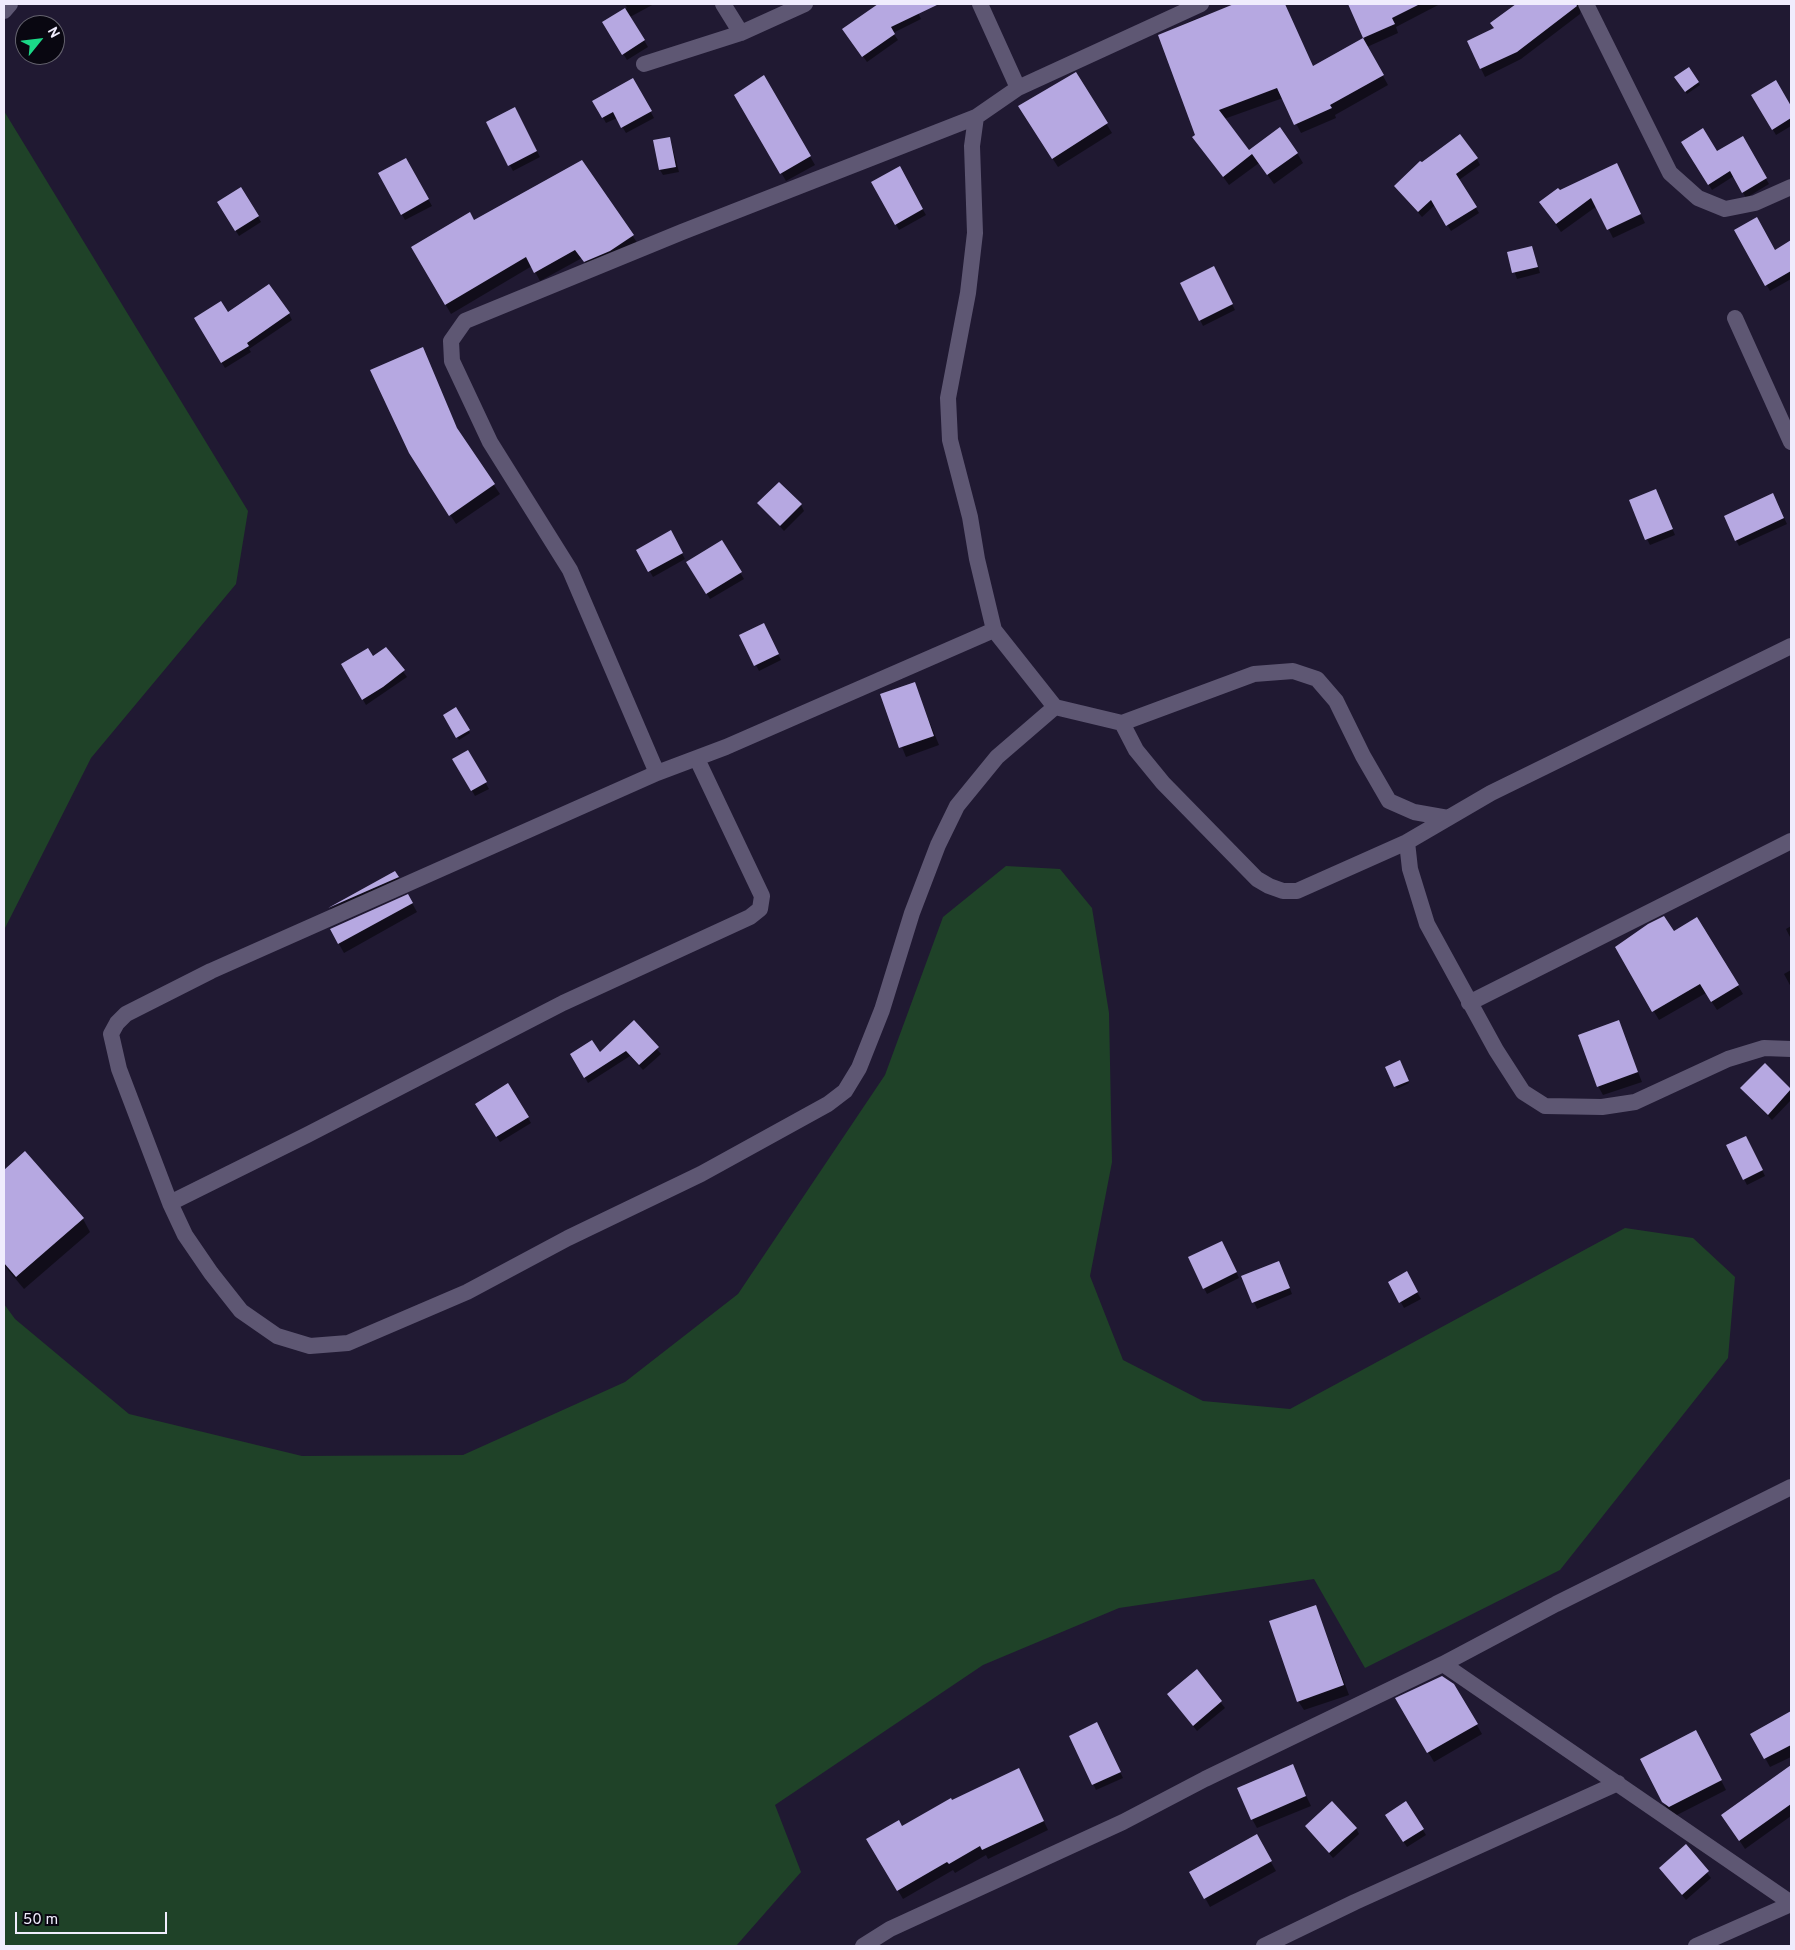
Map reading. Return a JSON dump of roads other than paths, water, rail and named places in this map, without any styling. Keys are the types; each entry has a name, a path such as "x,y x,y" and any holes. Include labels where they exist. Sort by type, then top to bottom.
{"street":[{"path":"4,11 10,4"},
{"path":"723,4 741,33"},
{"path":"644,64 741,33 805,4"},
{"path":"980,4 1018,88"},
{"path":"657,773 570,570 490,442 452,361 451,341 465,322 682,232 976,117 1018,88 1201,4"},
{"path":"1586,4 1670,173 1698,198 1725,209 1755,203 1791,187"},
{"path":"976,117 972,146 975,233 968,294 948,398 950,440 970,517 977,559 994,630 1055,707 1122,723 1254,674 1293,671 1317,679 1336,701 1363,756 1389,800 1414,812 1448,818"},
{"path":"1735,318 1791,442"},
{"path":"994,630 697,759 657,773 211,971 126,1014 117,1023 111,1034 118,1069 170,1203 185,1235 242,1311 277,1336 310,1346 348,1343 467,1292 568,1238 700,1174 828,1104 845,1090 859,1068 882,1010 912,913 938,845 958,806 997,757 1055,707"},
{"path":"1122,723 1136,750 1164,783 1257,879 1283,891 1297,891 1407,842 1491,792 1791,646"},
{"path":"170,1203 316,1131 563,1003 750,917 760,909 762,896 697,759"},
{"path":"1469,1003 1791,841"},
{"path":"1407,842 1410,869 1427,924 1469,1003 1523,1092 1545,1106 1602,1107 1635,1102 1728,1059 1764,1048 1791,1049"},
{"path":"863,1946 890,1929 1123,1822 1443,1664 1573,1595 1791,1486"},
{"path":"1443,1664 1791,1904"},
{"path":"1264,1946 1355,1902 1618,1783"},
{"path":"1696,1946 1791,1904"}]}
